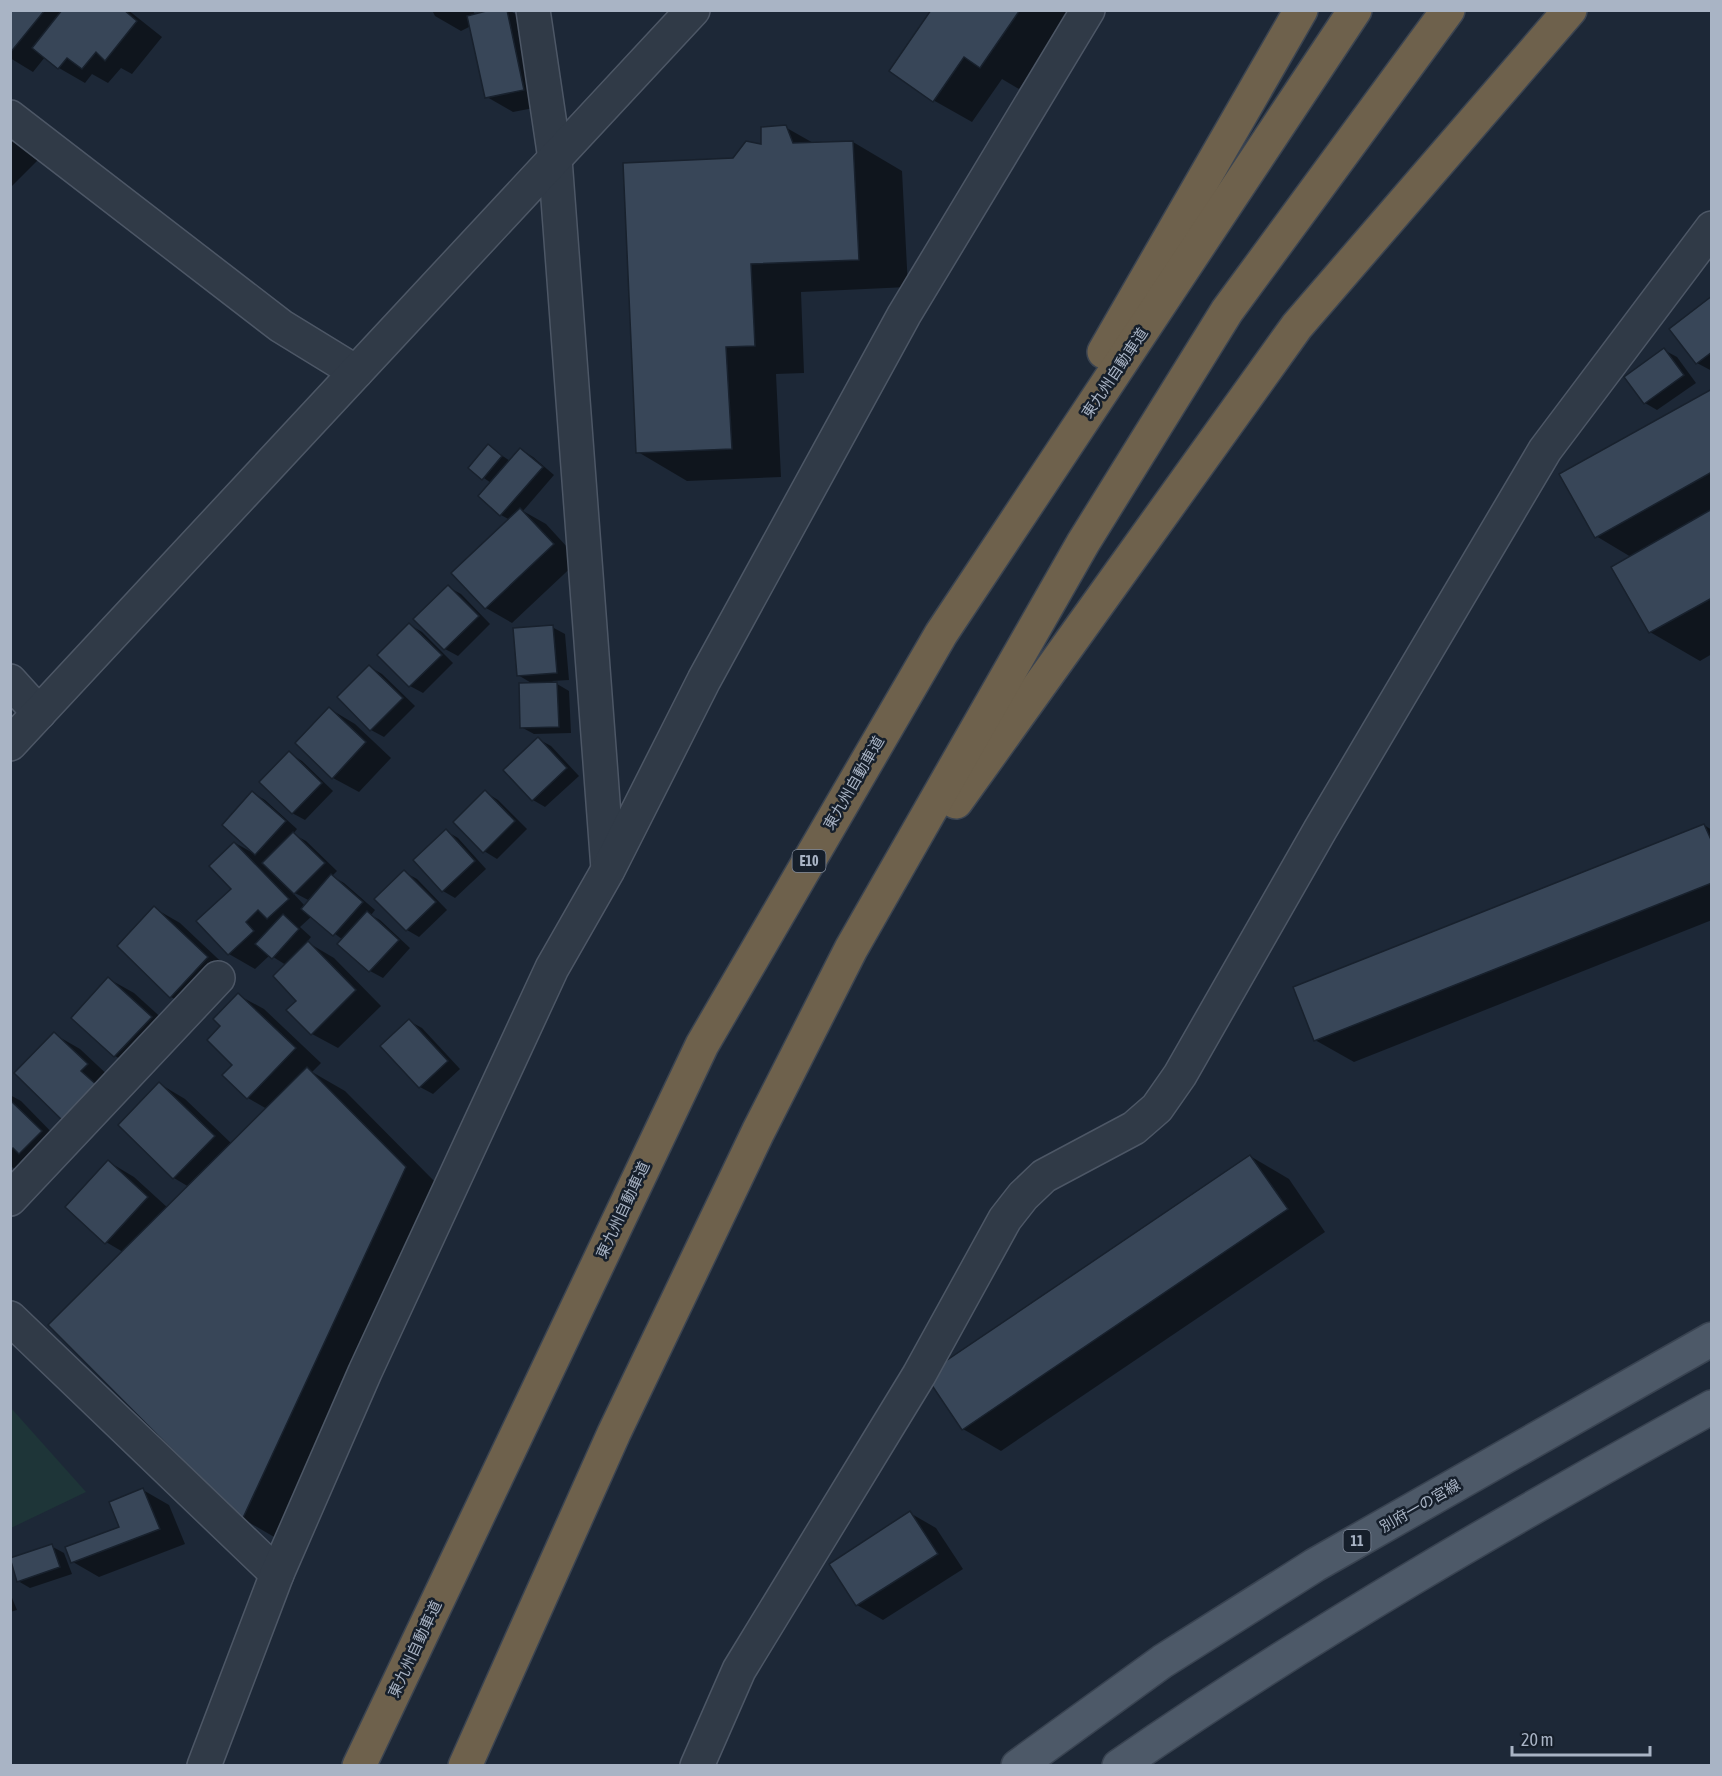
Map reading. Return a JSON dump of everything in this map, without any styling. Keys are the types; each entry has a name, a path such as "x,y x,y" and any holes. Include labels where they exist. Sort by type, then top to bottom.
{"highway":[{"path":"941,634 1301,10"},
{"name":"東九州自動車道","path":"359,1766 702,1045 941,634 1355,10"},
{"path":"465,1766 619,1423 758,1132 852,949 1083,543 1227,311 1448,10"},
{"path":"852,949 1297,326 1570,10"}],"main road":[{"name":"別府一の宮線","path":"1018,1766 1163,1660 1315,1565 1712,1340"},
{"path":"1119,1766 1191,1716 1391,1590 1561,1490 1712,1407"}],"street":[{"path":"533,10 555,159 608,870"},
{"path":"10,744 693,10"},
{"path":"204,1766 277,1574 365,1372 552,968 608,870 704,680 904,315 1088,10"},
{"path":"10,117 281,326 356,372"},
{"path":"697,1766 739,1670 919,1375 1005,1220 1023,1196 1044,1176 1134,1128 1157,1108 1180,1075 1320,830 1545,450 1712,228"},
{"path":"10,681 39,713"},
{"path":"10,1199 218,978"},
{"path":"10,1318 277,1574"}],"green space":[{"path":"11,1408 86,1492 10,1528"}],"building":[{"path":"10,10 45,10 10,53"},
{"path":"62,10 124,10 137,21 105,61 96,52 82,69 67,58 58,69 32,48"},
{"path":"490,10 507,10 524,90 485,98 467,16"},
{"path":"931,10 1020,10 980,68 964,57 933,102 889,71"},
{"path":"786,125 793,143 853,141 859,260 751,264 755,346 726,347 732,449 636,453 623,163 733,158 746,141 761,144 761,127"},
{"path":"1712,296 1712,352 1696,364 1669,329"},
{"path":"1664,348 1684,375 1644,404 1624,377"},
{"path":"1712,389 1712,472 1595,538 1559,474"},
{"path":"488,444 502,456 482,480 468,468"},
{"path":"520,448 543,467 500,516 478,496"},
{"path":"520,508 554,544 485,609 451,573"},
{"path":"1712,509 1712,598 1649,633 1611,567"},
{"path":"448,585 479,616 444,650 413,619"},
{"path":"409,623 442,655 409,687 377,655"},
{"path":"553,625 557,673 517,676 513,628"},
{"path":"369,665 403,698 370,731 337,697"},
{"path":"557,682 559,727 520,728 519,683"},
{"path":"329,707 366,742 332,779 295,743"},
{"path":"538,737 567,768 532,801 503,770"},
{"path":"289,751 322,783 292,814 259,782"},
{"path":"485,790 515,821 483,853 453,822"},
{"path":"252,791 286,821 255,855 222,825"},
{"path":"1704,824 1712,842 1712,883 1314,1041 1293,987"},
{"path":"446,829 475,861 442,892 413,860"},
{"path":"293,832 325,863 294,894 262,863"},
{"path":"234,842 289,899 267,919 258,910 246,922 254,931 228,955 196,921 231,889 209,866"},
{"path":"404,870 436,902 406,931 374,899"},
{"path":"331,874 363,902 333,936 301,909"},
{"path":"154,906 208,957 170,998 117,946"},
{"path":"367,911 399,940 369,972 337,944"},
{"path":"283,914 299,929 272,959 255,944"},
{"path":"308,941 356,990 311,1035 286,1010 296,1001 273,976"},
{"path":"108,977 152,1017 114,1057 71,1018"},
{"path":"238,993 296,1048 247,1099 222,1075 232,1065 207,1040 220,1026 213,1019"},
{"path":"409,1019 448,1061 419,1088 380,1046"},
{"path":"54,1032 88,1064 81,1071 99,1087 64,1122 14,1073"},
{"path":"307,1067 406,1167 242,1520 48,1325"},
{"path":"159,1082 215,1136 173,1179 118,1125"},
{"path":"10,1100 42,1131 19,1154 13,1148 10,1151"},
{"path":"1250,1155 1288,1209 962,1430 925,1375"},
{"path":"108,1160 148,1197 105,1244 65,1207"},
{"path":"143,1488 160,1529 71,1563 65,1547 119,1527 109,1502"},
{"path":"910,1511 938,1554 856,1606 829,1564"},
{"path":"52,1544 60,1567 17,1582 10,1558"}]}
